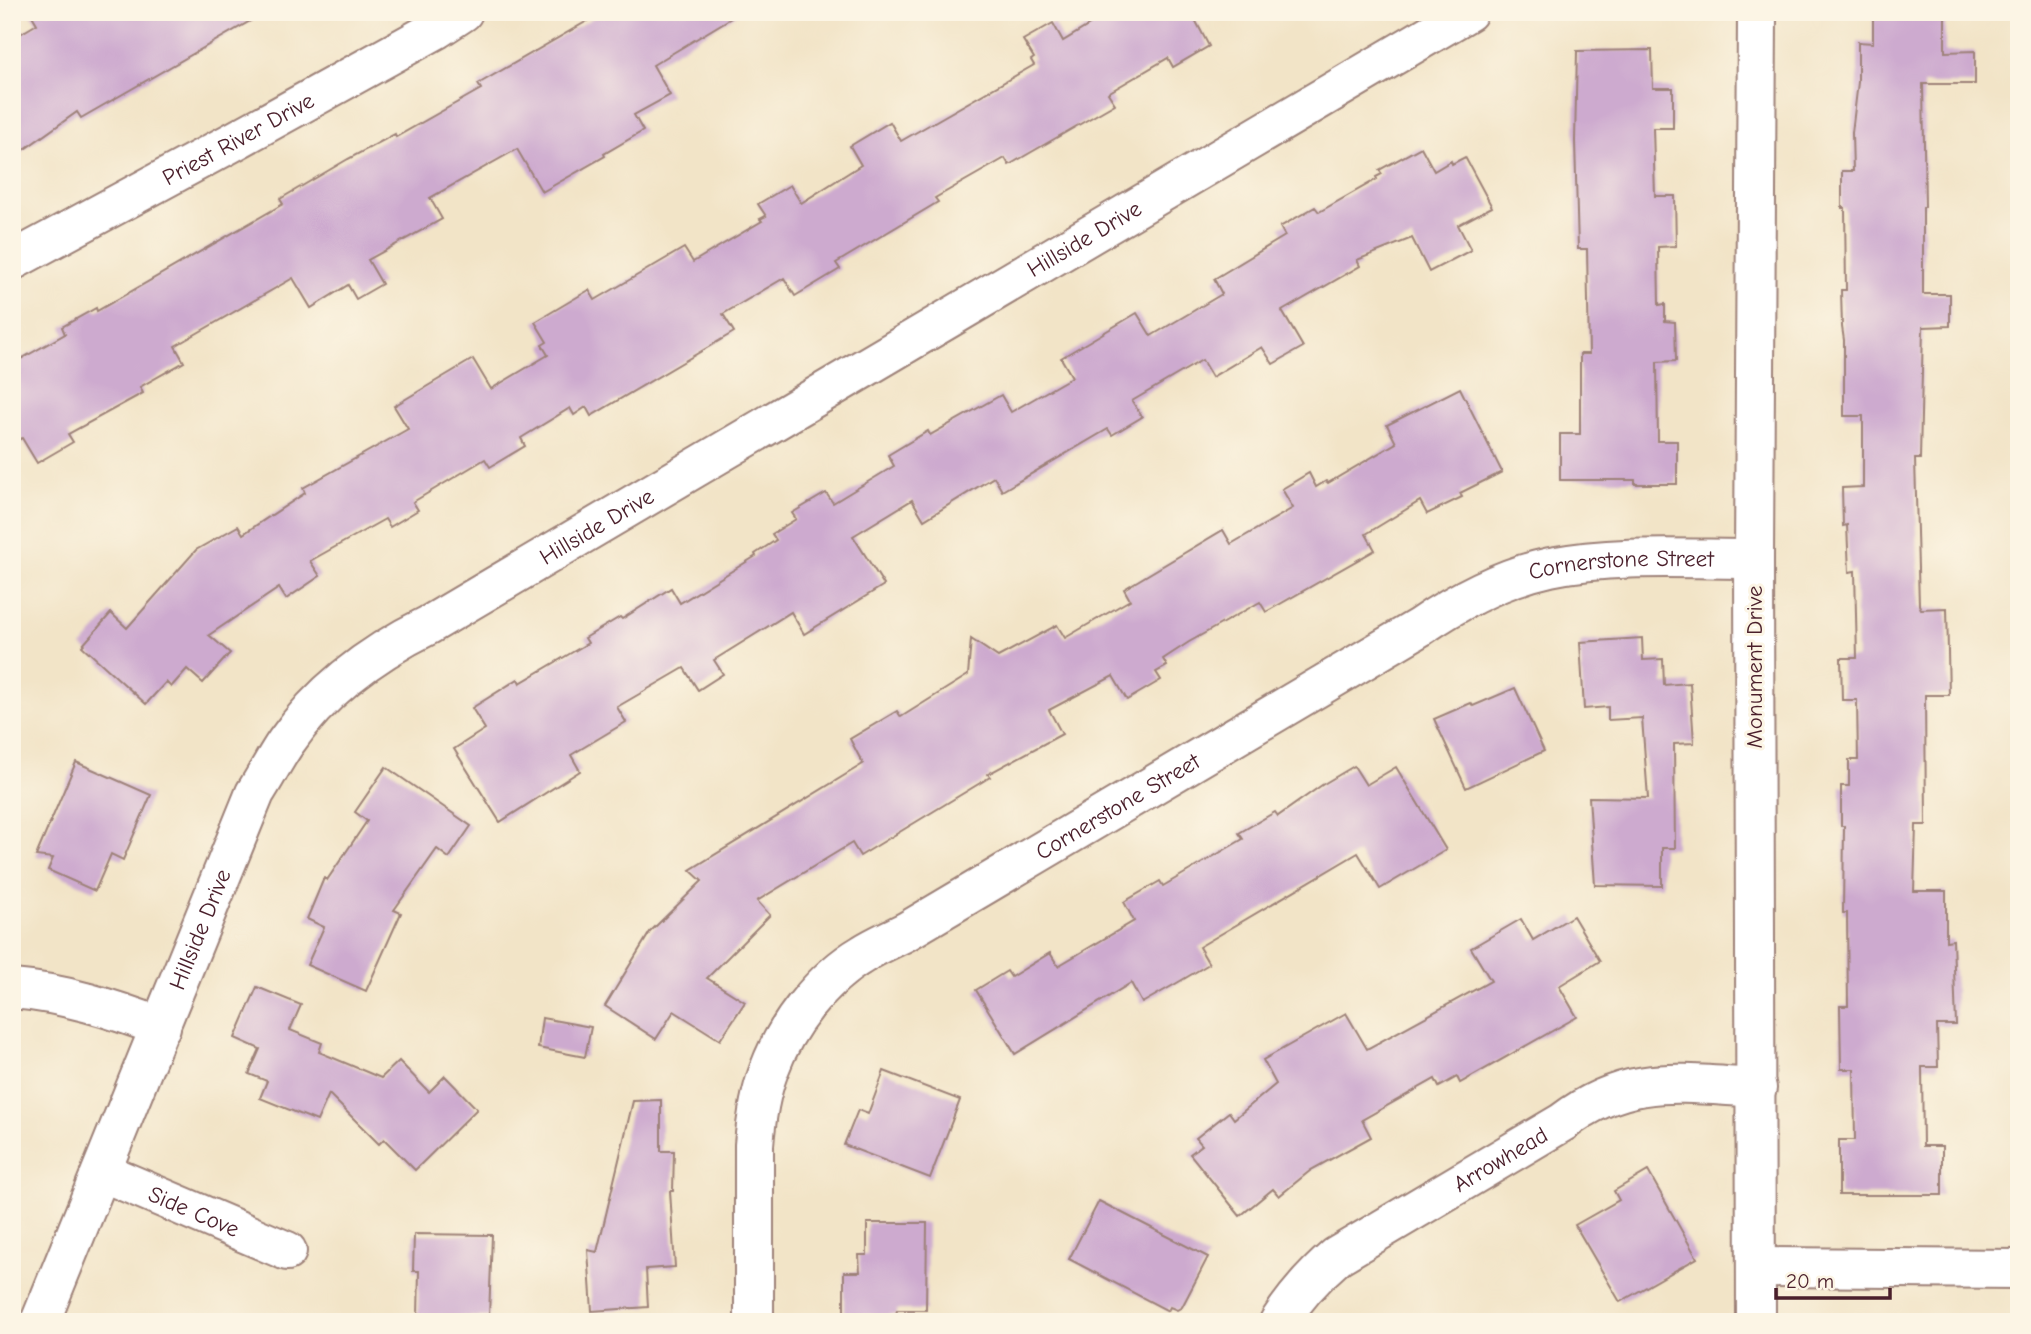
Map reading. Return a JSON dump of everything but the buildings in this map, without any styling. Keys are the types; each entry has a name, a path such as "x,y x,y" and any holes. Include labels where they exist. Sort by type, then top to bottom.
{"street":[{"name":"Priest River Drive","path":"12,261 229,145 463,12"},
{"name":"Hillside Drive","path":"40,1322 256,793 293,732 350,673 401,638 429,625 1468,12"},
{"name":"Monument Drive","path":"1756,1322 1754,559 1757,12"},
{"name":"Cornerstone Street","path":"754,1322 754,1145 768,1071 785,1037 823,986 841,969 862,954 906,931 1443,611 1495,584 1550,567 1614,560 1754,559"},
{"path":"12,989 99,1005 162,1027"},
{"name":"Arrowhead","path":"1279,1322 1319,1272 1337,1256 1563,1122 1578,1110 1611,1093 1655,1083 1757,1088"},
{"name":"Side Cove","path":"102,1172 287,1251"},
{"path":"1757,1267 2019,1269"}]}
